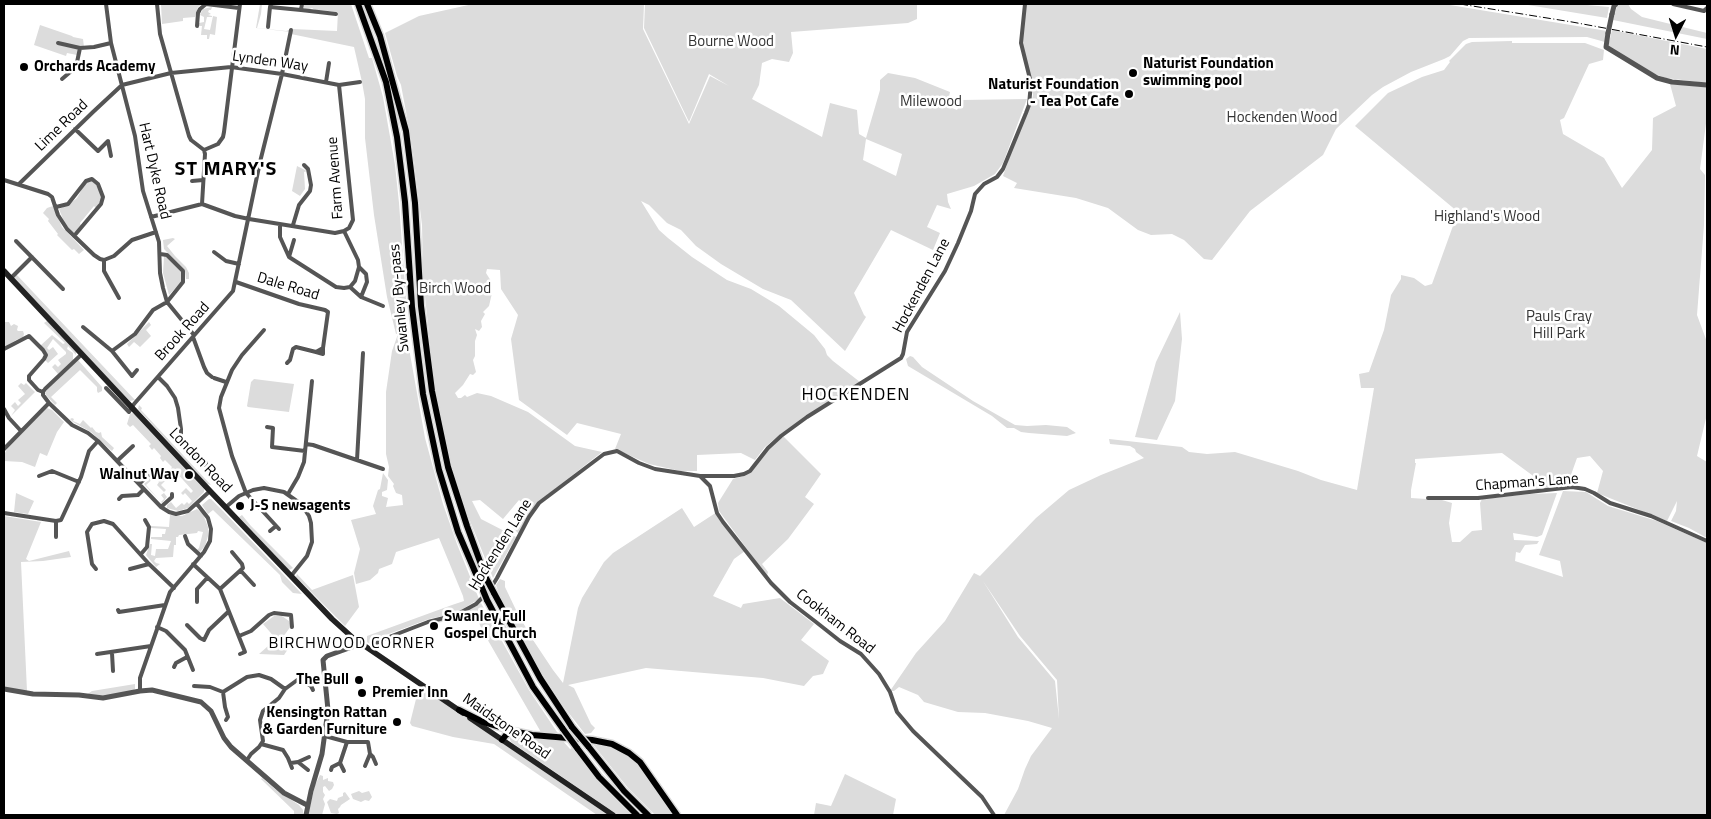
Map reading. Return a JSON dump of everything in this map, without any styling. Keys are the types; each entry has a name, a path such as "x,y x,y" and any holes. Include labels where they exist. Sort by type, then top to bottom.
{"highway":[{"name":"Swanley By-pass","path":"358,4 386,82 398,137 405,202 412,306 423,394 439,470 458,532 487,600 534,687 599,777 637,815"},
{"name":"Swanley By-pass","path":"367,4 380,36 406,131 414,203 421,306 432,390 448,467 467,526 486,578 540,678 572,727 624,791 648,815"},
{"path":"459,710 483,722 513,732 592,740 612,744 629,753 640,762 677,815"},
{"path":"502,740 506,734 513,732"}],"main road":[{"name":"London Road","path":"4,271 321,609 353,638 386,660"},
{"name":"Maidstone Road","path":"386,660 613,815"}],"street":[{"name":"Hart Dyke Road","path":"106,4 111,43 135,136 144,191 159,242 160,272 167,302 194,336 207,373 226,382"},
{"path":"152,217 202,204 205,154 204,150 191,140 189,136 160,34 157,4"},
{"path":"197,26 198,13 206,4 240,6 223,137 218,144 204,150"},
{"path":"301,10 302,4"},
{"name":"Hockenden Lane","path":"372,651 378,642 384,639 428,622 456,615 476,604 493,584 528,517 539,503 604,454 617,451 655,469 700,476 713,477 744,474 750,471 768,448 781,436 807,417 900,358 903,354 907,332 945,271 958,243 969,217 975,194 984,184 997,177 1003,169 1029,105 1031,83 1021,43 1025,4"},
{"path":"1616,4 1612,14 1606,47 1657,78 1672,82 1707,86"},
{"path":"1672,4 1704,11 1707,8"},
{"path":"268,27 271,5 336,14"},
{"name":"Brook Road","path":"131,408 233,291 260,162 291,30"},
{"path":"58,43 80,48 111,43"},
{"path":"62,79 76,67 80,48"},
{"name":"Lynden Way","path":"326,82 329,63"},
{"name":"Lynden Way","path":"122,85 171,73 231,67 339,85 360,82"},
{"name":"Lime Road","path":"19,184 122,85"},
{"name":"Farm Avenue","path":"202,204 249,219 335,233 349,228 353,220 339,85"},
{"path":"75,129 98,151 108,141 111,156"},
{"path":"294,225 299,205 310,191 311,185 308,169 304,164"},
{"path":"56,207 68,204 86,181 92,179 98,184 103,197 101,204 74,236"},
{"path":"4,180 52,197 62,223 94,255 104,260 114,256 132,240 156,232"},
{"path":"192,181 203,180"},
{"path":"280,224 280,237 289,258 336,287 350,287 361,297 382,306"},
{"path":"344,231 358,260 354,281 350,287"},
{"path":"289,258 294,240"},
{"path":"16,241 63,289"},
{"path":"214,252 226,262 239,264"},
{"path":"112,352 135,334 152,310 167,302 183,282 184,272 167,254 160,254"},
{"path":"11,278 32,256"},
{"path":"104,260 104,271 119,298"},
{"path":"358,267 366,274 368,282 361,297"},
{"name":"Dale Road","path":"236,282 328,312 323,348 324,356 296,347 293,349 290,360 287,363"},
{"path":"83,327 112,352 132,376"},
{"path":"92,334 96,329"},
{"path":"264,330 242,355 226,382 219,408 232,456 246,493 278,527 270,531"},
{"path":"4,349 29,336 43,350 46,355 29,376 29,380 38,390 43,392 49,403 72,425 88,432 98,441 161,508 178,514 188,511 210,491"},
{"path":"316,352 323,348"},
{"path":"357,460 363,353"},
{"path":"43,392 82,354"},
{"path":"128,381 137,370"},
{"path":"158,377 175,398 182,445 204,466 206,463"},
{"path":"288,494 302,468 312,381"},
{"path":"106,388 129,412 131,408"},
{"path":"4,449 49,403"},
{"path":"4,409 9,418 21,431"},
{"path":"267,427 273,428 272,447 305,451"},
{"path":"4,513 56,521 61,520 79,482 89,452 98,441"},
{"path":"306,444 383,469"},
{"path":"117,461 133,446"},
{"path":"39,476 52,471 79,482"},
{"path":"140,484 153,471"},
{"path":"700,476 710,486 713,477"},
{"name":"Cookham Road","path":"710,486 717,513 771,582 797,607 840,641 861,654 879,674 890,692 897,712 913,731 982,797 994,815"},
{"path":"226,507 246,493 264,488 288,494 301,504 309,516 312,536 307,556 290,576"},
{"name":"Chapman's Lane","path":"1428,498 1478,498 1570,488 1585,489 1610,503 1651,516 1707,541"},
{"path":"119,499 122,496 138,495 144,489"},
{"path":"161,508 172,497 172,494"},
{"path":"140,691 140,678 165,606 174,588 209,545 211,534 208,518 197,504"},
{"path":"141,554 147,547 149,527 145,520"},
{"path":"56,521 56,537"},
{"path":"96,569 92,564 87,532 90,526 96,522 104,521 113,524 149,564 174,588"},
{"path":"185,536 188,544 200,556"},
{"path":"220,589 243,568 232,552"},
{"path":"130,569 149,564"},
{"path":"193,564 220,589 228,612 240,636 243,653 246,657"},
{"path":"240,571 254,585"},
{"path":"197,602 197,588 207,578"},
{"path":"118,610 119,612 165,606"},
{"path":"187,625 204,640 209,630 228,612"},
{"path":"240,636 251,631 269,615 274,613 291,615 292,627"},
{"path":"157,627 166,631 185,650 193,670"},
{"path":"349,648 353,638"},
{"path":"306,815 325,736 328,704 323,660 327,656 360,642"},
{"path":"97,654 151,646"},
{"path":"112,653 114,671"},
{"path":"174,667 176,663 187,657"},
{"path":"223,692 242,679 254,675 271,679 285,689"},
{"path":"246,760 261,744 263,737 260,720 262,711 279,698 285,689 300,678 311,686 313,690"},
{"path":"194,686 210,687 223,692"},
{"path":"4,689 33,694 79,695 103,698 140,691 154,691 201,702 211,711 224,738 231,747 284,793 307,805"},
{"path":"223,692 229,718"},
{"path":"325,736 347,742 368,742 370,754 376,764"},
{"path":"331,770 332,767 340,763 347,742"},
{"path":"261,744 282,750 291,762 292,768"},
{"path":"365,766 370,754"},
{"path":"291,762 298,762 309,757"},
{"path":"298,762 308,770"},
{"path":"340,763 344,771"}],"green space":[{"path":"161,4 202,4 198,7 195,17 183,18 183,21 162,24"},
{"path":"260,4 262,4 261,14 257,28 286,31 292,29 337,31 338,12 320,10 318,12 312,8 307,10 303,7 305,4 351,4 369,58 372,58 383,97 395,165 410,354 425,438 443,504 479,599 456,613 429,619 378,638 374,644 367,642 367,636 464,601 439,538 396,552 392,564 379,569 378,573 370,580 356,584 354,573 360,549 351,520 376,514 373,506 380,489 383,473 388,480 387,490 382,492 382,496 388,498 386,507 403,505 402,495 396,493 394,484 388,476 386,392 392,351 398,334 396,334 387,297 374,215 365,138 365,99 354,47 291,34 291,32 256,28"},
{"path":"473,4 644,4 643,29 689,124 710,76 729,86 709,74 689,122 644,28 645,4 917,4 917,19 908,23 791,32 793,53 789,62 772,59 762,63 759,85 752,99 822,137 830,103 857,110 859,134 866,138 880,90 880,80 888,73 915,78 950,92 947,106 957,110 962,100 1027,99 1003,163 995,174 974,186 947,194 951,209 937,205 927,227 940,233 933,250 891,230 854,293 866,317 845,351 791,300 763,289 721,264 696,246 681,230 667,223 649,205 641,201 659,230 668,238 692,257 727,280 751,289 779,306 814,335 833,361 860,382 778,436 765,447 755,460 741,453 697,455 697,471 680,471 649,464 615,449 621,434 577,423 567,435 519,400 511,339 518,315 501,289 500,270 487,269 486,273 491,281 492,293 489,306 483,312 485,314 481,321 482,327 479,331 475,329 477,335 473,360 476,372 473,375 470,374 455,393 458,398 477,393 491,396 528,412 575,446 602,452 538,502 519,534 512,527 528,508 519,500 503,519 480,500 472,501 481,519 516,537 493,578 462,501 443,434 435,390 423,278 422,225 412,144 401,85 385,33 419,16","holes":["866,139 902,154 896,176 863,160"]},
{"name":"Hockenden Wood","path":"1026,4 1444,4 1607,31 1605,42 1587,37 1469,38 1463,41 1450,56 1411,72 1383,87 1336,129 1323,155 1250,211 1212,260 1204,259 1184,240 1172,234 1151,235 1138,230 1108,208 1076,198 1014,188 1017,183 1003,176 1016,138 1031,105 1033,95 1032,83 1021,43"},
{"path":"1522,4 1576,4 1609,7 1607,18"},
{"path":"1619,4 1628,4 1631,9 1642,17 1707,33 1707,39 1613,20"},
{"path":"212,7 208,12 211,14 208,15 212,17 207,17 204,29 210,30 213,16 217,17 215,35 210,34 209,39 207,39 207,35 201,35 202,26 199,26 199,23 204,22 204,17 200,15 203,9"},
{"path":"40,25 83,39 84,47 79,47 77,55 67,53 66,56 34,45"},
{"path":"1612,30 1707,49 1707,83 1666,78 1655,74 1608,47"},
{"path":"1472,42 1585,43 1604,50 1603,60 1589,64 1564,118 1560,120 1563,134 1604,158 1622,188 1652,150 1653,118 1676,106 1670,84 1707,87 1707,116 1700,169 1705,175 1704,225 1697,315 1707,342 1707,414 1697,456 1707,462 1707,538 1671,521 1676,511 1677,501 1667,521 1597,493 1603,471 1590,456 1577,458 1567,486 1535,489 1536,478 1502,453 1415,459 1411,498 1442,500 1452,503 1449,523 1452,542 1460,542 1472,531 1482,530 1480,503 1482,499 1557,493 1542,535 1537,537 1513,533 1514,540 1539,541 1537,544 1525,545 1520,553 1516,552 1515,561 1563,577 1560,561 1539,555 1563,491 1586,492 1608,506 1657,521 1707,543 1707,815 1004,815 1018,789 1031,756 1052,728 1028,721 985,713 958,712 924,702 918,695 899,687 894,691 890,691 916,653 945,621 974,573 980,576 1036,518 1069,490 1144,458 1130,446 1110,444 1109,439 1182,447 1189,452 1207,454 1235,452 1357,490 1374,388 1361,388 1359,374 1369,372 1384,330 1391,295 1401,279 1401,275 1414,278 1425,286 1432,284 1458,212 1355,126 1388,93 1422,77 1444,70 1449,61 1466,44","holes":["983,581 1020,636 1057,680 1059,719 1055,681 1018,637"]},
{"path":"297,166 307,171 304,172 305,189 300,196 292,191"},
{"path":"92,181 101,193 101,200 96,208 94,206 80,223 81,226 76,232 73,232 65,224 59,209 77,198 86,182"},
{"path":"53,206 62,227 84,250 79,254 74,249 72,250 57,235 48,221 49,219 43,213 47,208"},
{"path":"175,239 167,246 186,267 189,279 186,279 185,271 164,249 163,240"},
{"path":"164,256 181,272 181,282 169,295 163,273"},
{"path":"16,274 135,400 130,401 96,366 14,278"},
{"path":"1180,312 1182,339 1175,401 1157,440 1135,437 1156,362"},
{"path":"47,321 76,352 76,355 68,346 67,349 73,353 73,360 58,374 52,367 55,364 58,367 61,364 58,360 66,352 53,339 47,348 49,350 53,347 58,354 48,363 44,359 46,355 40,346 52,335 63,344 65,343 44,323"},
{"path":"4,322 9,322 11,326 14,324 18,326 17,330 23,331 24,334 23,337 4,348"},
{"path":"149,322 151,325 146,330 151,336 140,347 134,342 129,347 127,344"},
{"path":"910,356 922,367 973,401 1015,425 1067,427 1076,433 1067,436 1021,432 1014,428 1007,428 992,416 908,366 906,359"},
{"path":"78,360 102,387 102,391 98,393 97,387 80,370 51,397 57,403 55,405 45,394 46,391"},
{"path":"254,379 294,384 289,412 248,407 251,382"},
{"path":"21,383 24,385 26,383 35,392 11,416 15,410 11,406 15,402 18,406 21,403 18,400 25,394 18,386"},
{"path":"139,405 142,408 141,410 211,485 207,484 138,409"},
{"path":"47,408 52,410 64,422 57,432 47,456 40,453 35,467 22,462 4,461 4,455 8,447"},
{"path":"133,413 204,489 204,492 188,508 178,511 167,508 167,505 171,502 176,508 182,503 184,505 187,502 189,504 192,501 185,493 183,495 181,493 186,488 191,493 193,491 175,471 173,473 170,470 172,467 165,460 163,462 160,458 161,456 154,448 152,450 149,446 151,444 133,425 130,427 127,424 130,414"},
{"path":"70,419 74,419 73,421 80,424 83,420 96,432 101,432 102,437 114,448 112,451 91,432 73,422"},
{"path":"783,436 821,474 805,497 814,504 788,539 762,564 768,572 767,576 719,511 718,503 733,479 744,476"},
{"path":"161,468 169,477 161,485 166,490 164,492 157,485 159,482 155,477 146,485 160,501 144,484"},
{"path":"16,493 34,501 28,514 14,512"},
{"path":"164,493 167,497 161,502 164,499 161,495"},
{"path":"209,499 223,511 302,594 293,593 282,582 280,575 213,510 208,514 202,505"},
{"path":"682,508 694,527 717,512 745,551 734,559 713,596 741,608 743,604 780,598 814,624 801,640 829,661 823,674 813,676 804,686 763,678 646,668 568,685 574,688 591,724 595,728 591,733 585,734 564,707 538,667 500,597 496,585 500,579 505,581 505,587 531,637 563,683 578,608 604,562 613,553"},
{"path":"197,509 203,514 208,527 205,546 200,552 197,550 203,532 198,531 197,533 179,535 176,537 173,557 156,558 154,561 160,564 156,567 146,555 150,544 152,544 151,555 155,556 156,549 168,549 171,541 151,539 151,537 162,537 166,529 151,528 151,526 169,527 170,515 182,516"},
{"path":"242,515 293,568 289,570 239,517"},
{"path":"4,516 41,522 26,559 29,561 69,551 71,557 21,562 27,691 4,687"},
{"path":"297,574 312,590 353,575 359,607 345,626 296,577"},
{"path":"481,603 529,690 559,735 542,734 482,630 475,613 459,622 455,620 435,622 457,617"},
{"path":"274,616 282,616 289,621 291,626 283,637 292,643 284,655 259,654 276,639 263,624"},
{"path":"135,684 135,689 132,691 104,696 86,695 92,691"},
{"path":"424,689 608,815 597,815 494,744 453,737 412,726 410,723 416,699"},
{"path":"513,734 562,740 570,749 572,748 597,780 631,815 618,815 511,742 509,737"},
{"path":"591,742 612,748 628,756 641,767 674,815 655,815 628,788"},
{"path":"845,774 896,799 893,815 814,815 816,803 831,806"},
{"path":"320,775 323,776 323,780 328,778 328,781 333,782 334,785 329,791 325,786 323,787 325,804 322,815 308,815 315,785"},
{"path":"262,778 299,805 303,810 303,815 294,815 294,811"},
{"path":"359,791 362,793 369,791 372,797 369,801 361,802 353,799 351,794"},
{"path":"345,792 350,799 341,805 338,809 339,813 331,813 327,802 330,799 337,801"}],"railway":[{"path":"1460,4 1707,47"}],"place":[{"name":"Orchards Academy","path":"24,67"},
{"name":"Naturist Foundation swimming pool","path":"1133,73"},
{"name":"Naturist Foundation - Tea Pot Cafe","path":"1129,94"},
{"name":"Walnut Way","path":"189,475"},
{"name":"J-S newsagents","path":"240,506"},
{"name":"Swanley Full Gospel Church","path":"434,626"},
{"name":"The Bull","path":"359,680"},
{"name":"Premier Inn","path":"362,693"},
{"name":"Kensington Rattan & Garden Furniture","path":"397,722"}],"district":[{"name":"ST MARY'S","path":"226,170"},
{"name":"HOCKENDEN","path":"856,396"},
{"name":"BIRCHWOOD CORNER","path":"352,644"}],"park label":[{"name":"Bourne Wood","path":"731,42"},
{"name":"Milewood","path":"931,102"},
{"name":"Highland's Wood","path":"1487,217"},
{"name":"Birch Wood","path":"455,289"},
{"name":"Pauls Cray Hill Park","path":"1559,326"}]}
